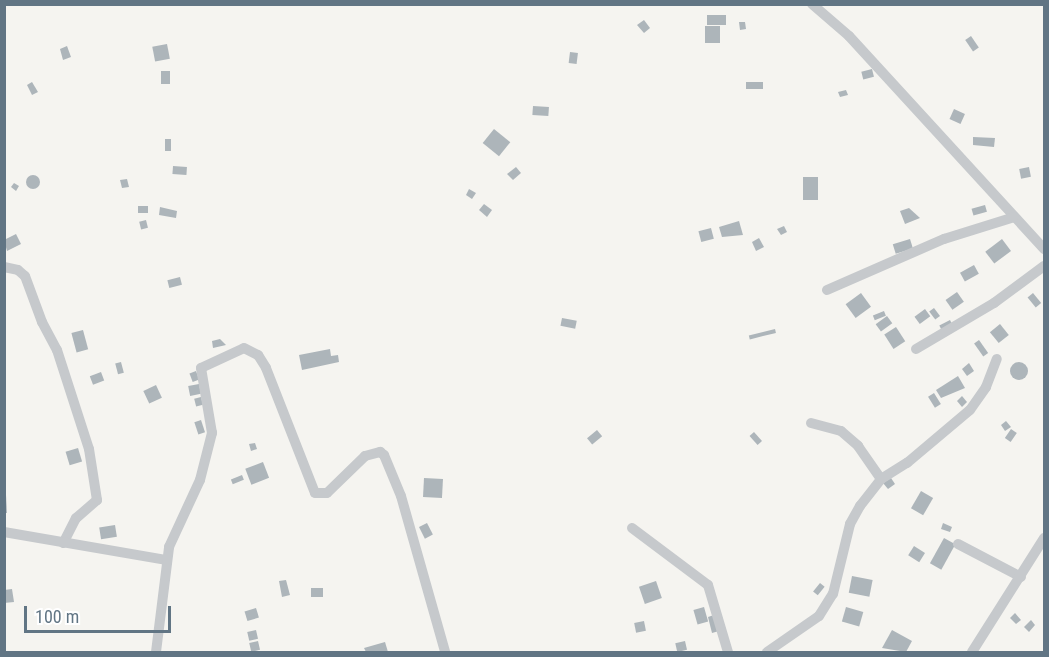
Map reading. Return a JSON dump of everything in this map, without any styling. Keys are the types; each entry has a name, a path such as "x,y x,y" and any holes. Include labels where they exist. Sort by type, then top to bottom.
{"street":[{"path":"812,4 849,36 1044,249"},
{"path":"827,290 944,238 1014,217"},
{"path":"916,349 994,303 1044,266"},
{"path":"4,267 18,270 25,276 42,322 57,350 89,449 97,500 76,518 63,543"},
{"path":"156,652 166,560 200,480 212,434 201,368 247,348 258,355 266,368 315,492 321,495 329,491 365,456 380,452 384,455 401,495 445,652"},
{"path":"767,652 807,626 828,601 838,580 850,524 881,479 907,463 970,410 986,387 996,359"},
{"path":"811,423 841,431 858,446 881,479"},
{"path":"632,528 708,585 728,652"},
{"path":"4,532 166,560"},
{"path":"972,652 1044,538"},
{"path":"958,544 1021,577"}],"building":[{"path":"707,15 726,15 726,25 707,25"},
{"path":"644,20 650,28 644,33 637,25"},
{"path":"739,22 745,22 746,29 740,30"},
{"path":"705,26 720,26 720,43 705,43"},
{"path":"971,36 979,48 973,52 965,40"},
{"path":"167,44 170,59 155,62 152,47"},
{"path":"67,46 71,57 63,60 60,49"},
{"path":"570,52 578,53 577,64 569,63"},
{"path":"872,69 874,77 863,79 861,72"},
{"path":"161,71 170,71 170,84 161,84"},
{"path":"32,82 38,92 32,95 27,85"},
{"path":"746,82 763,82 763,89 746,89"},
{"path":"846,90 848,95 840,97 838,92"},
{"path":"533,106 549,107 548,116 532,115"},
{"path":"954,109 965,114 960,124 950,119"},
{"path":"494,129 510,142 499,156 483,143"},
{"path":"973,137 995,138 994,147 973,145"},
{"path":"165,139 171,139 171,151 165,151"},
{"path":"173,166 187,167 186,175 172,174"},
{"path":"516,167 521,173 513,180 507,174"},
{"path":"1029,167 1031,177 1021,179 1019,169"},
{"path":"33,175 38,177 40,182 38,187 33,189 28,187 26,182 28,177"},
{"path":"803,177 818,177 818,200 803,200"},
{"path":"127,179 129,187 122,188 120,180"},
{"path":"14,183 19,186 16,191 11,187"},
{"path":"469,189 476,193 472,199 466,195"},
{"path":"484,204 492,210 487,217 479,210"},
{"path":"985,205 987,212 973,216 972,209"},
{"path":"138,206 148,206 148,213 138,213"},
{"path":"160,207 177,211 176,218 159,215"},
{"path":"909,208 920,218 905,224 900,211"},
{"path":"146,220 148,228 141,229 139,222"},
{"path":"739,221 743,235 722,237 719,227"},
{"path":"784,226 787,232 781,235 777,229"},
{"path":"711,228 714,239 701,242 698,231"},
{"path":"16,234 21,244 7,251 4,240"},
{"path":"759,238 764,247 756,251 752,242"},
{"path":"910,239 913,249 896,254 893,244"},
{"path":"1002,239 1011,251 994,264 985,252"},
{"path":"974,265 979,274 965,282 960,273"},
{"path":"180,277 182,285 169,288 167,280"},
{"path":"957,292 964,302 952,310 946,300"},
{"path":"861,293 871,307 856,318 846,304"},
{"path":"1033,293 1041,303 1036,308 1028,297"},
{"path":"934,308 940,316 935,320 929,312"},
{"path":"925,309 930,316 920,324 914,317"},
{"path":"884,311 886,316 875,320 873,315"},
{"path":"887,316 892,323 881,332 876,324"},
{"path":"562,318 577,321 575,329 560,326"},
{"path":"950,320 953,326 942,332 939,325"},
{"path":"1000,324 1009,335 999,343 990,332"},
{"path":"896,327 905,341 894,349 884,335"},
{"path":"775,329 776,333 750,339 749,336"},
{"path":"83,330 88,349 77,352 71,333"},
{"path":"220,339 226,345 213,348 212,341"},
{"path":"979,340 988,353 983,357 974,343"},
{"path":"330,349 331,356 338,355 339,362 302,370 299,355"},
{"path":"121,362 124,373 118,374 115,364"},
{"path":"1019,362 1025,365 1028,371 1025,377 1019,380 1013,377 1010,371 1013,365"},
{"path":"969,363 974,371 967,376 962,369"},
{"path":"196,371 199,379 193,382 189,374"},
{"path":"101,372 104,380 93,385 90,376"},
{"path":"958,376 965,388 941,398 936,390"},
{"path":"199,384 201,394 190,396 188,386"},
{"path":"156,385 162,398 149,404 143,391"},
{"path":"934,393 941,404 935,408 928,397"},
{"path":"962,396 967,402 962,407 957,401"},
{"path":"201,397 203,405 196,406 194,399"},
{"path":"201,420 205,432 198,435 194,422"},
{"path":"1006,421 1011,427 1005,431 1001,425"},
{"path":"1011,429 1017,433 1011,442 1005,438"},
{"path":"597,430 602,436 592,444 587,438"},
{"path":"754,432 762,441 758,445 750,436"},
{"path":"255,443 257,449 251,451 249,444"},
{"path":"78,448 82,461 70,465 66,452"},
{"path":"263,462 269,478 251,485 245,469"},
{"path":"242,475 244,480 233,484 231,479"},
{"path":"424,478 443,479 442,498 423,497"},
{"path":"891,478 895,484 888,489 883,483"},
{"path":"921,491 933,498 923,515 911,508"},
{"path":"4,495 6,495 7,513 4,513"},
{"path":"427,523 433,535 425,539 419,527"},
{"path":"943,523 952,527 950,532 941,529"},
{"path":"115,525 117,537 101,539 99,528"},
{"path":"944,538 955,544 941,570 930,563"},
{"path":"914,546 925,553 919,562 908,555"},
{"path":"852,576 873,580 869,597 849,593"},
{"path":"286,580 290,595 282,597 279,581"},
{"path":"656,581 662,598 645,604 639,587"},
{"path":"820,583 825,587 818,595 813,592"},
{"path":"311,588 323,588 323,597 311,597"},
{"path":"12,589 14,602 4,603 4,590"},
{"path":"704,607 708,621 698,624 693,610"},
{"path":"846,607 863,612 859,626 842,621"},
{"path":"256,608 259,618 247,621 245,612"},
{"path":"1015,613 1021,620 1016,624 1010,618"},
{"path":"714,615 719,631 712,633 708,617"},
{"path":"1031,620 1035,625 1029,632 1024,627"},
{"path":"644,621 646,631 636,633 634,623"},
{"path":"256,630 258,639 249,641 247,632"},
{"path":"892,630 912,641 906,652 882,648"},
{"path":"258,641 260,650 251,652 249,643"},
{"path":"685,641 687,650 677,652 675,643"},
{"path":"385,642 388,652 366,652 364,648"}]}
